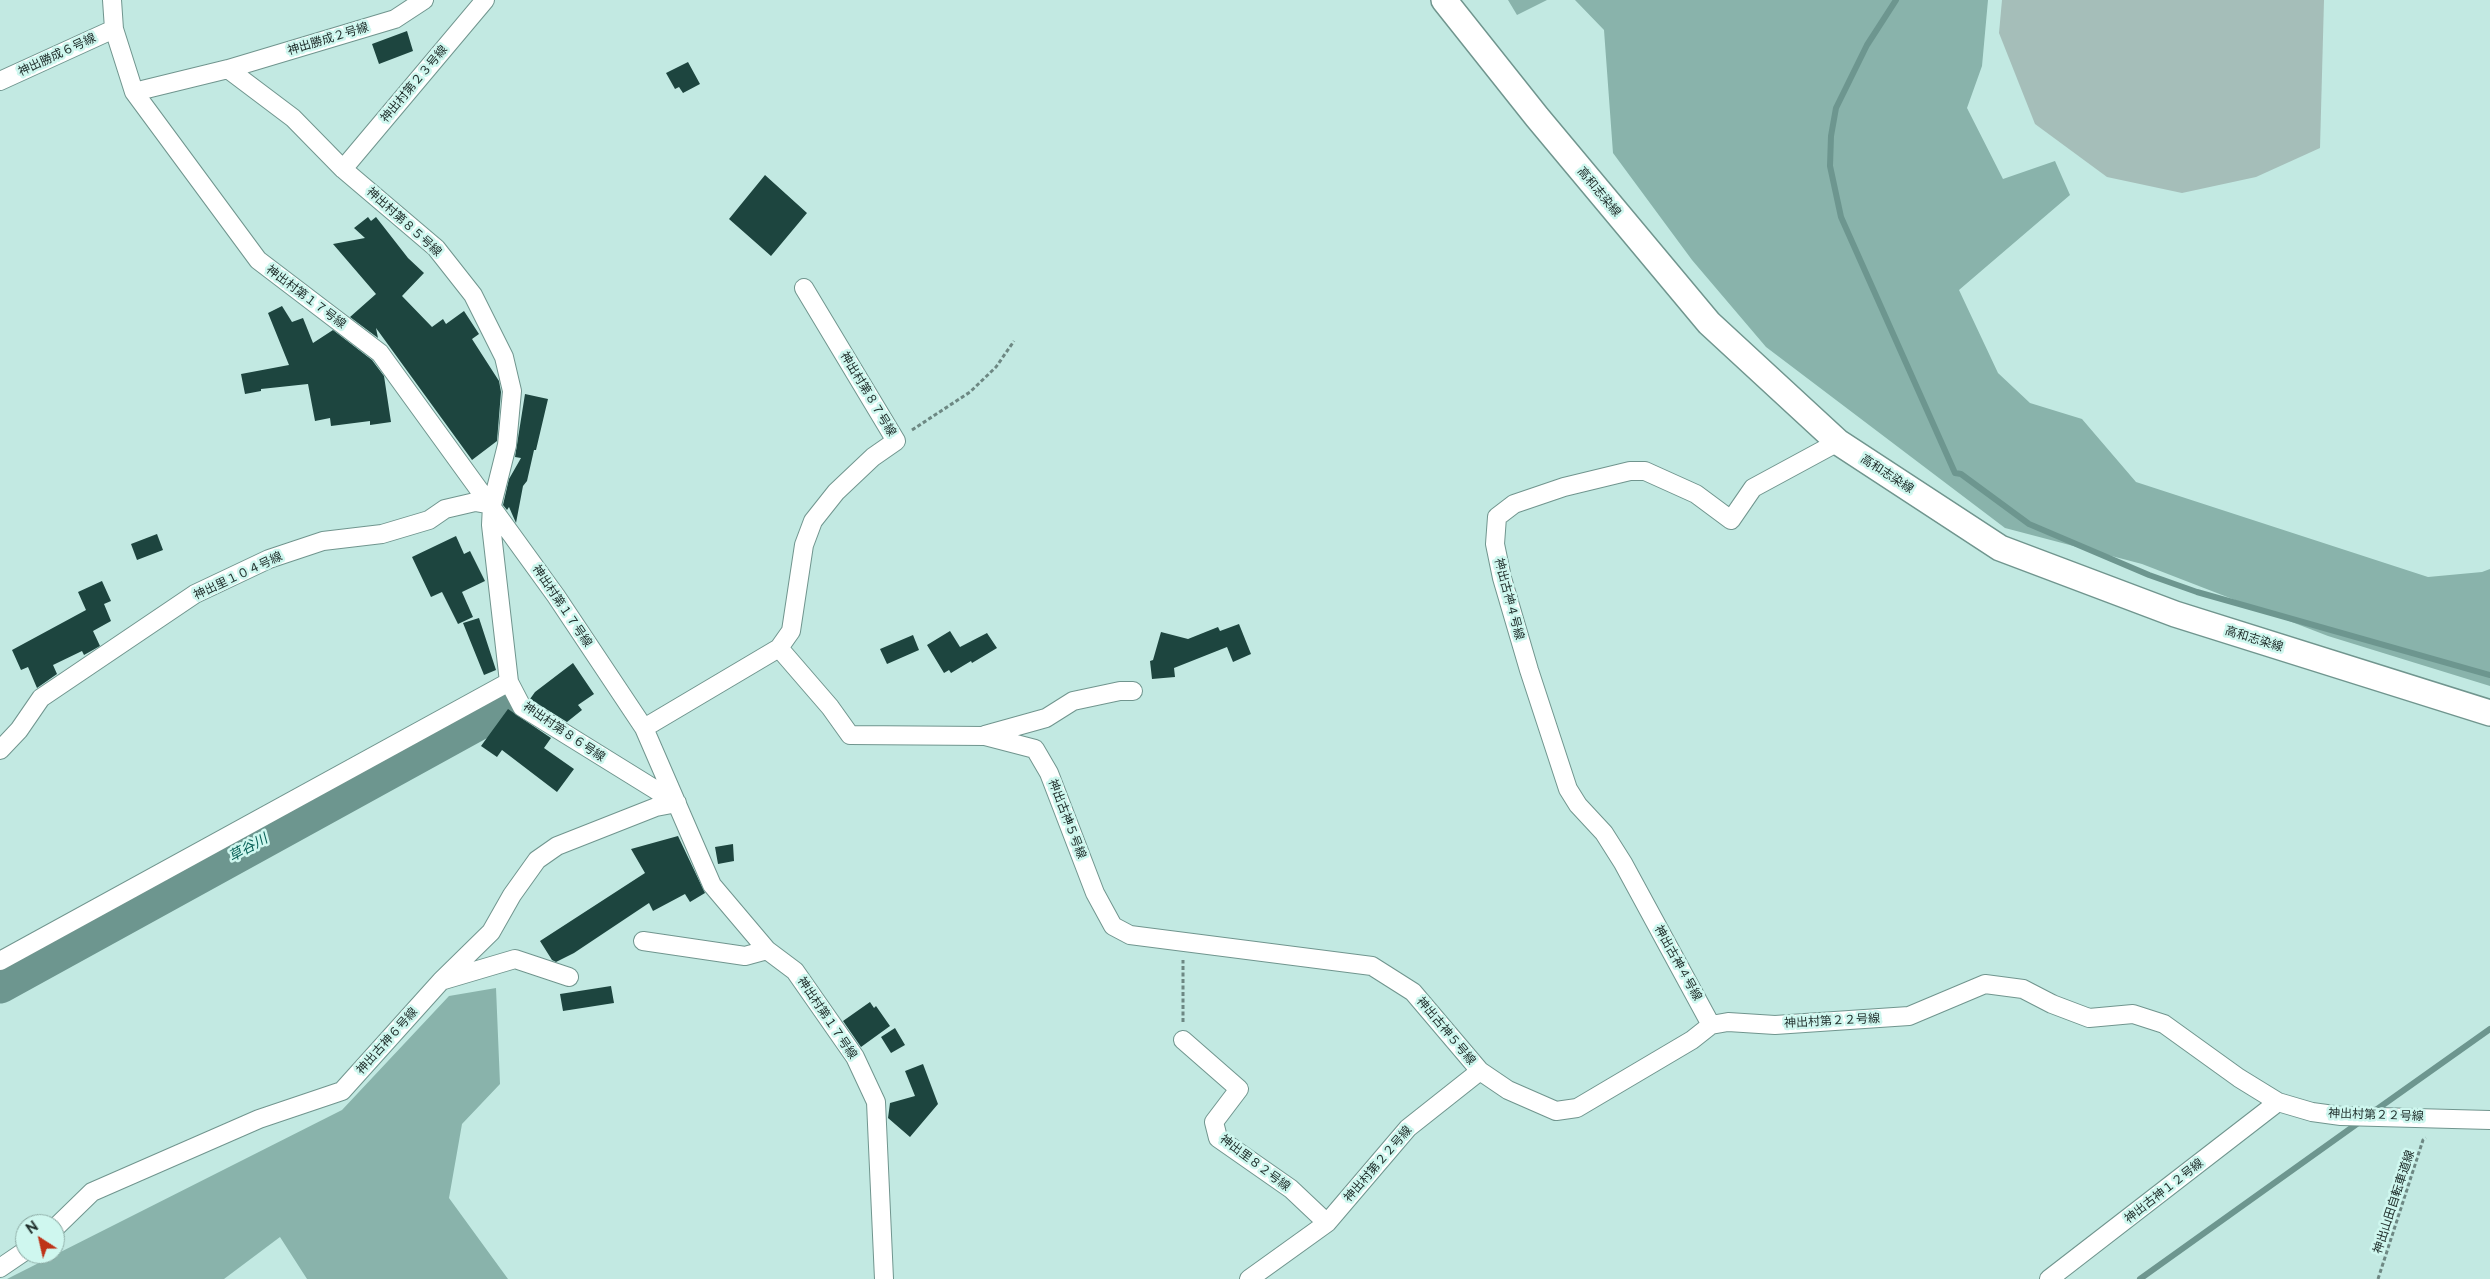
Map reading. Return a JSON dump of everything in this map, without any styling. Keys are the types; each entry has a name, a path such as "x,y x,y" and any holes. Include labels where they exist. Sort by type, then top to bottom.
{"street":[{"name":"神出村第１７号線","path":"112,0 114,28 134,92 258,260 380,353 492,505 556,596 644,728 712,885 767,950 795,971 855,1058 876,1102 884,1279"},
{"name":"神出勝成２号線","path":"134,92 228,69 395,19 424,0"},
{"name":"神出村第２３号線","path":"344,169 485,0"},
{"name":"高和志染線","path":"1444,0 1536,117 1709,323 1838,442 2000,548 2175,614 2490,713"},
{"name":"神出勝成６号線","path":"0,81 114,28"},
{"path":"228,69 293,118 344,169"},
{"name":"神出村第８５号線","path":"344,169 436,248 473,295 504,357 512,391 507,445 492,505"},
{"name":"神出村第８７号線","path":"779,648 791,630 804,545 813,521 842,486 873,456 896,441 804,288"},
{"name":"神出古神４号線","path":"1712,1025 1623,863 1604,833 1578,805 1568,789 1529,670 1502,578 1494,544 1497,517 1514,504 1564,487 1637,471 1645,471 1696,494 1731,520 1753,488 1838,442"},
{"name":"神出里１０４号線","path":"0,750 19,730 41,698 195,594 269,559 323,542 382,534 429,520 445,509 475,502 492,505"},
{"name":"神出村第８６号線","path":"492,505 491,525 509,682 522,707 678,803"},
{"path":"644,728 779,648"},
{"name":"神出古神５号線","path":"779,648 830,707 850,735 985,736 1035,749 1049,773 1095,893 1113,926 1130,935 1372,966 1413,992 1480,1071"},
{"path":"0,960 509,682"},
{"path":"985,736 1046,718 1074,701 1120,691 1133,691"},
{"name":"神出古神６号線","path":"65,1218 92,1192 259,1119 342,1090 441,981 490,932 512,894 537,860 557,846 656,807 678,803"},
{"path":"643,941 745,956 767,950"},
{"path":"441,981 515,959 569,977"},
{"name":"神出村第２２号線","path":"1712,1025 1728,1022 1775,1025 1909,1016 1985,984 2023,989 2052,1004 2090,1018 2133,1014 2164,1024 2239,1078 2278,1102 2312,1112 2341,1116 2490,1120"},
{"path":"1480,1071 1508,1090 1556,1111 1577,1108 1692,1040 1712,1025"},
{"name":"神出里８２号線","path":"1183,1040 1239,1089 1214,1122 1218,1138 1291,1189 1327,1223"},
{"name":"神出村第２２号線","path":"1249,1279 1327,1223 1408,1128 1480,1071"},
{"name":"神出古神１２号線","path":"2048,1279 2278,1102"},
{"path":"0,1268 15,1258"}],"path":[{"path":"896,441 970,392 996,367 1014,341"},
{"path":"1183,942 1183,1040"},
{"name":"神出山田自転車道線","path":"2378,1279 2423,1140 2430,1136"}],"shaded area":[{"path":"2002,0 2324,0 2320,148 2256,177 2182,193 2107,177 2035,124 1999,33"}],"green space":[{"path":"1508,0 1547,0 1517,15"},
{"path":"1575,0 1988,0 1982,66 1967,108 2003,179 2055,161 2070,195 1959,290 1998,373 2030,403 2082,419 2136,482 2428,577 2482,572 2490,569 2490,686 2328,636 2142,564 2005,528 1766,347 1692,260 1613,153 1604,30"},
{"path":"496,988 500,1084 462,1124 449,1198 508,1279 307,1279 280,1237 224,1279 7,1279 37,1264 65,1264 65,1250 342,1110 449,996"}],"building":[{"path":"407,31 413,51 379,64 372,44"},
{"path":"688,62 700,84 683,93 679,87 675,89 666,73"},
{"path":"765,175 807,213 771,256 729,219"},
{"path":"368,217 371,221 376,217 408,258 424,273 402,296 432,327 443,319 446,324 464,311 479,334 472,339 499,381 501,392 497,441 472,460 376,328 378,338 350,317 376,294 333,244 365,238 354,228"},
{"path":"282,306 292,322 303,318 313,343 333,330 372,360 384,376 391,422 370,425 370,421 331,426 330,418 315,421 308,384 261,389 261,391 245,394 241,374 289,365 268,313"},
{"path":"525,394 548,399 536,450 534,450 527,481 523,486 516,523 509,507 507,510 503,505 509,479 521,458 515,457"},
{"path":"157,534 163,550 137,560 131,544"},
{"path":"456,536 464,554 470,551 485,581 462,592 473,617 458,624 442,592 431,597 412,557"},
{"path":"102,581 111,601 104,604 111,621 93,631 100,646 84,655 82,651 53,665 57,674 37,688 28,667 21,670 12,650 86,610 78,592"},
{"path":"479,618 496,670 484,675 463,623"},
{"path":"1239,624 1251,654 1233,662 1227,647 1174,668 1175,677 1152,679 1150,661 1153,660 1161,632 1188,639 1218,627 1220,631"},
{"path":"950,631 960,647 987,633 997,648 951,673 949,670 944,673 927,645"},
{"path":"913,635 919,650 887,664 880,649"},
{"path":"573,663 594,694 578,705 582,710 567,722 530,699 535,692"},
{"path":"508,709 551,738 544,748 574,769 557,792 502,750 497,757 481,746"},
{"path":"678,836 705,893 690,902 685,894 653,911 649,903 574,953 556,962 552,960 540,941 645,873 631,849"},
{"path":"733,844 734,861 718,864 715,847"},
{"path":"611,986 614,1003 563,1011 560,994"},
{"path":"870,1002 874,1008 876,1006 890,1026 861,1047 843,1021"},
{"path":"895,1028 905,1045 891,1053 881,1037"},
{"path":"923,1064 938,1104 910,1137 888,1118 890,1103 915,1096 905,1071"}],"waterway":[{"path":"1896,0 1867,45 1836,108 1831,136 1830,166 1841,217 1955,473 1961,474 2029,524 2149,575 2197,592 2490,675"},
{"name":"草谷川","path":"0,984 496,711"},
{"path":"2373,1112 2490,1029"},
{"path":"2140,1279 2361,1121"}]}
